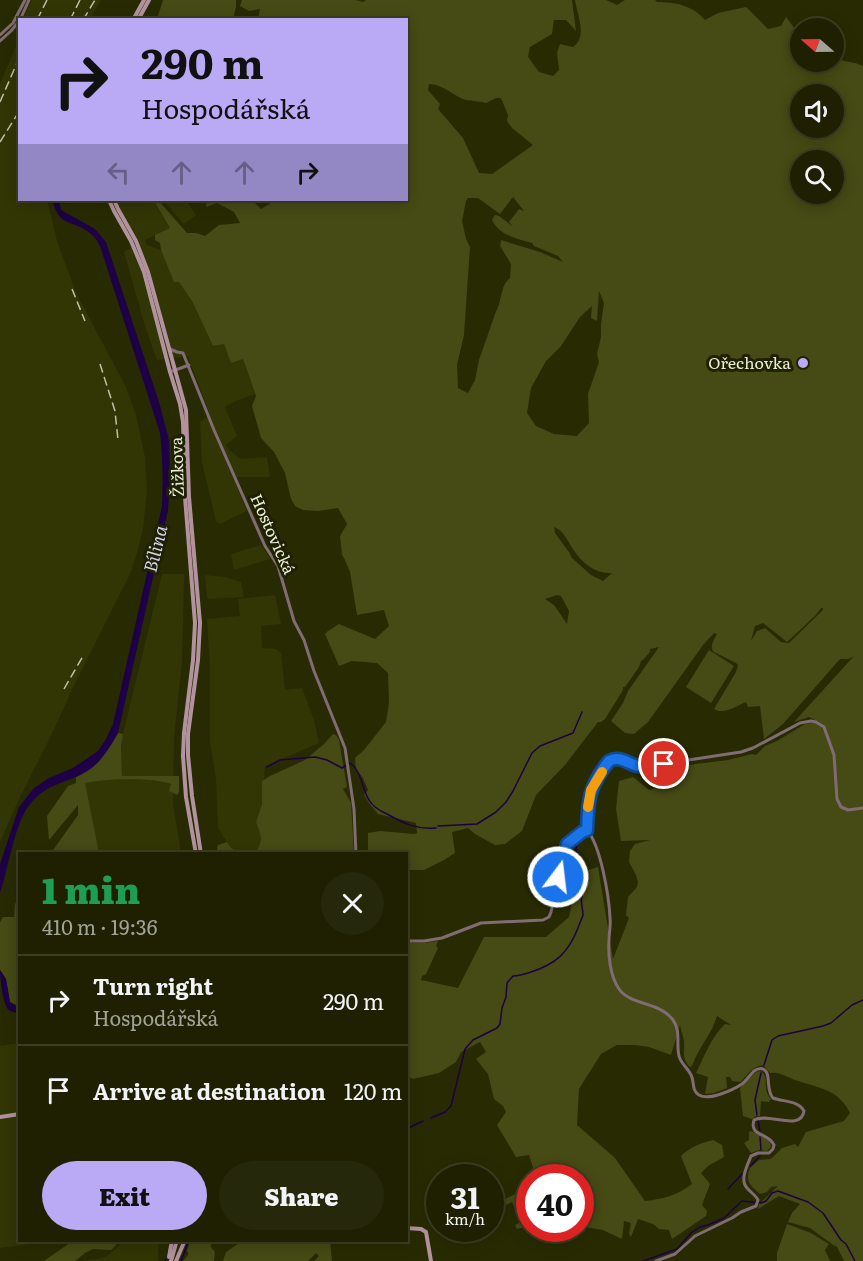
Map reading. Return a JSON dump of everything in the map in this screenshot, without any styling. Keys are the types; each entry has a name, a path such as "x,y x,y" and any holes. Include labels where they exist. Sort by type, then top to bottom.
{"main road":[{"path":"134,18 144,0"},
{"path":"139,18 149,0"},
{"name":"Žižkova","path":"109,201 131,241 144,272 183,422 185,497 195,606 195,639 183,745 184,774 196,852"},
{"name":"Žižkova","path":"114,201 146,264 176,369 187,422 189,497 199,614 198,660 188,745 190,782 201,852"},
{"path":"0,1118 18,1114"},
{"path":"408,1228 423,1229 428,1234 431,1261"},
{"path":"170,1261 175,1242"},
{"path":"176,1261 182,1242"}],"street":[{"path":"21,18 27,0"},
{"path":"0,35 13,23 27,0"},
{"path":"0,41 18,22"},
{"name":"Hostovická","path":"170,349 183,353 189,365 214,430 265,546 278,566 294,621 304,640 345,748 354,809 356,852"},
{"path":"170,372 189,365"},
{"path":"656,1261 675,1254 695,1236 753,1208 757,1202 756,1196 744,1181 746,1171 751,1156 758,1153 769,1153 774,1144 769,1138 754,1130 754,1120 765,1117 795,1122 801,1119 804,1111 795,1103 773,1098 768,1091 768,1075 762,1069 754,1071 737,1087 714,1096 705,1097 697,1094 691,1074 679,1055 676,1025 672,1019 657,1007 626,996 619,990 609,957 610,917 606,886 599,855 587,830 587,808 591,790 606,765 614,758 640,766 649,766 741,752 800,723 811,721 824,728 834,755 837,799 841,807 848,810 863,808"},
{"path":"408,941 442,938 491,921 543,920 549,917 567,844 587,830"}],"shaded area":[{"path":"32,0 101,0 91,18 23,18"},
{"path":"163,0 236,0 233,18 157,18"},
{"path":"242,0 355,0 363,2 366,0 572,0 576,31 566,20 554,20 552,34 530,47 528,57 539,72 553,76 559,70 557,53 560,44 573,47 580,37 575,0 606,0 617,5 625,0 655,0 689,8 705,20 718,13 746,7 768,29 781,26 786,17 790,22 790,72 844,72 844,61 863,66 863,1261 844,1261 835,1243 836,1247 810,1228 788,1222 800,1204 779,1196 758,1209 759,1204 778,1186 771,1187 767,1192 760,1194 748,1180 750,1168 759,1160 770,1159 782,1148 795,1144 798,1147 806,1132 844,1121 850,1113 846,1105 828,1091 781,1074 770,1073 763,1065 753,1069 741,1082 732,1081 730,1077 726,1077 727,1088 705,1094 708,1077 696,1073 716,1035 725,1024 731,1025 717,1016 692,1066 687,1064 684,1058 684,1041 680,1025 671,1055 649,1047 617,1045 601,1054 579,1089 577,1125 615,1158 645,1201 670,1196 692,1184 681,1156 688,1150 713,1140 722,1145 724,1157 701,1173 710,1184 702,1205 707,1211 706,1216 672,1239 669,1230 659,1229 653,1224 638,1219 631,1237 629,1234 631,1223 624,1221 622,1239 594,1228 594,1164 532,1164 529,1155 516,1157 497,1125 506,1112 503,1106 494,1099 488,1074 476,1059 486,1052 480,1042 461,1052 456,1062 439,1073 413,1079 408,1076 408,943 438,941 436,946 438,948 421,980 458,988 484,937 546,937 569,917 578,873 598,867 613,959 629,918 626,915 628,897 637,887 638,882 629,862 630,851 635,844 650,840 621,841 616,809 619,781 633,777 649,790 666,783 664,768 756,755 765,746 805,724 821,723 809,717 794,722 854,656 840,659 783,724 764,739 760,706 748,707 746,702 722,711 714,709 738,665 714,652 712,646 717,634 714,633 648,722 634,734 625,733 611,721 628,691 659,647 650,649 623,687 605,719 598,722 565,765 536,795 522,831 505,844 495,845 468,828 452,832 455,853 424,870 408,870 408,852 368,852 368,833 380,831 417,833 416,823 378,814 364,795 368,790 363,778 356,770 355,758 386,722 389,703 388,673 377,663 352,661 339,666 325,634 339,624 375,639 389,626 384,610 357,615 350,572 342,555 340,536 347,524 338,508 318,511 303,510 295,506 291,499 285,473 274,452 261,438 252,406 256,396 243,359 231,363 224,344 213,346 192,301 179,282 174,282 160,243 155,240 155,235 170,228 154,201 159,201 187,233 205,236 219,225 240,223 234,212 217,203 206,207 207,201 253,201 261,209 274,201 408,201 408,18 258,18 260,9 249,11 240,6","holes":["429,84 439,86 466,100 486,103 501,98 508,115 507,121 533,145 492,174 479,173 463,138 438,109 440,104 428,90","513,197 524,211 519,209 509,222 512,226 495,215 492,220 495,225 509,236 532,243 558,256 563,262 501,240 500,246 511,264 510,278 503,288 479,360 475,380 468,393 458,388 457,365 464,335 470,247 462,221 466,201 468,198 478,198 500,214","599,291 604,303 597,354 599,362 588,394 589,423 577,436 554,434 536,426 527,413 531,388 546,361 561,346 580,317 592,306 591,318 597,321","554,527 563,533 585,563 600,572 612,573 603,581 591,575 572,558 555,533","561,596 569,611 567,624 554,605 545,599","821,608 823,610 789,643 781,642 765,628 757,631 751,641 755,626 763,623 787,642"]},
{"path":"16,46 18,46 18,201 47,201 57,241 76,293 126,387 136,415 145,457 147,492 143,529 130,574 76,681 0,842 0,84"},
{"path":"117,201 156,201 170,228 145,240 147,245 161,250 174,281 179,281 192,301 213,346 224,343 243,359 255,394 225,407 237,436 226,445 241,459 267,457 270,477 233,477 247,511 220,524 216,521 202,462 200,422 210,415 188,356 157,360 124,252 140,243"},
{"path":"164,201 187,201 196,215 184,224"},
{"path":"261,545 270,559 234,570 231,554"},
{"path":"162,574 184,574 182,662 174,738 173,804 181,852 95,852 84,783 122,780 123,734"},
{"path":"205,575 225,577 241,582 244,597 208,599"},
{"path":"275,595 281,624 261,626 262,648 276,649 281,653 285,690 302,688 314,720 319,743 265,766 262,804 256,822 261,835 261,844 257,850 236,851 231,849 218,828 216,779 210,742 210,667 207,619 240,616 238,599"},
{"path":"709,650 734,666 711,703 686,687"},
{"path":"118,733 123,734 122,776 179,776 179,792 177,795 169,791 171,784 151,780 85,783 99,852 52,852 78,815 78,805 49,840 47,816 68,786 76,783 76,777 90,769"},
{"path":"333,734 339,740 347,787 343,789 351,803 354,852 243,852 257,850 261,839 256,822 262,804 262,781 305,760"},
{"path":"227,842 236,851 243,852 218,852 217,848 218,845"},
{"path":"18,900 18,1006 10,1002 6,979 0,970 0,922 3,917 14,917 15,904"},
{"path":"18,1043 18,1242 45,1242 0,1248 0,1046"},
{"path":"760,1071 765,1076 768,1095 771,1099 769,1102 761,1101 760,1116 752,1119 743,1116 740,1088 756,1072"},
{"path":"751,1131 769,1141 771,1147 767,1151 759,1150 751,1153 744,1143 749,1140"},
{"path":"516,1194 516,1211 512,1202 504,1206 504,1200"},
{"path":"787,1224 811,1233 829,1244 825,1250 830,1261 777,1261 777,1253"},
{"path":"71,1242 118,1242 111,1250 93,1249 75,1261 44,1261"},
{"path":"124,1242 158,1243 158,1261 83,1261 107,1256"},
{"path":"190,1242 214,1242 210,1246 215,1252 214,1261 183,1261 188,1255"},
{"path":"241,1242 330,1242 332,1261 314,1261 319,1256 316,1253 308,1261 223,1261 226,1252"}],"water":[{"name":"Bílina","path":"52,201 59,201 61,210 95,229 106,242 159,402 169,440 168,511 118,733 107,751 88,771 42,792 30,804 20,822 0,893 0,864 19,807 34,788 49,778 73,768 98,751 113,724 162,506 160,433 100,246 91,234 63,220"},
{"path":"0,970 6,979 10,1002 18,1006 18,1013 10,1011 2,992"}],"waterway":[{"path":"438,826 477,824 496,812 513,791 532,753 540,746 573,733 582,712"},
{"path":"267,767 280,760 315,757 342,768 350,763 357,771 373,805 410,825 436,828"},
{"path":"431,1118 445,1112 451,1106 465,1049 473,1040 497,1028 500,1024 507,983 513,976 540,969 554,961 565,951 574,937 583,915 581,898 588,878 577,861 577,840"},
{"path":"764,1065 772,1040 778,1036 831,1023 852,1005 863,1000"},
{"path":"757,1115 755,1100 761,1073"},
{"path":"408,1128 423,1121"},
{"path":"758,1121 760,1131"},
{"path":"760,1137 761,1150"},
{"path":"750,1166 760,1156"},
{"path":"728,1189 742,1174"},
{"path":"643,1261 677,1249 691,1233 724,1218 742,1201 761,1203 766,1201 772,1193 778,1191 808,1202 823,1213 846,1244 855,1261"},
{"path":"181,1261 188,1242"}],"railway":[{"path":"38,18 47,0"},
{"path":"71,18 80,0"},
{"path":"84,18 95,0"},
{"path":"0,102 18,61"},
{"path":"0,142 18,113"},
{"path":"72,289 85,321"},
{"path":"100,364 115,411 118,440"},
{"path":"64,689 83,656"}],"slow traffic":[{"path":"588,807 591,790 602,772"}],"place":[{"name":"Ořechovka","path":"803,363"}],"route":[{"path":"558,877 567,844 587,830 587,808 591,790 609,761 614,758 640,766 664,764"}]}
